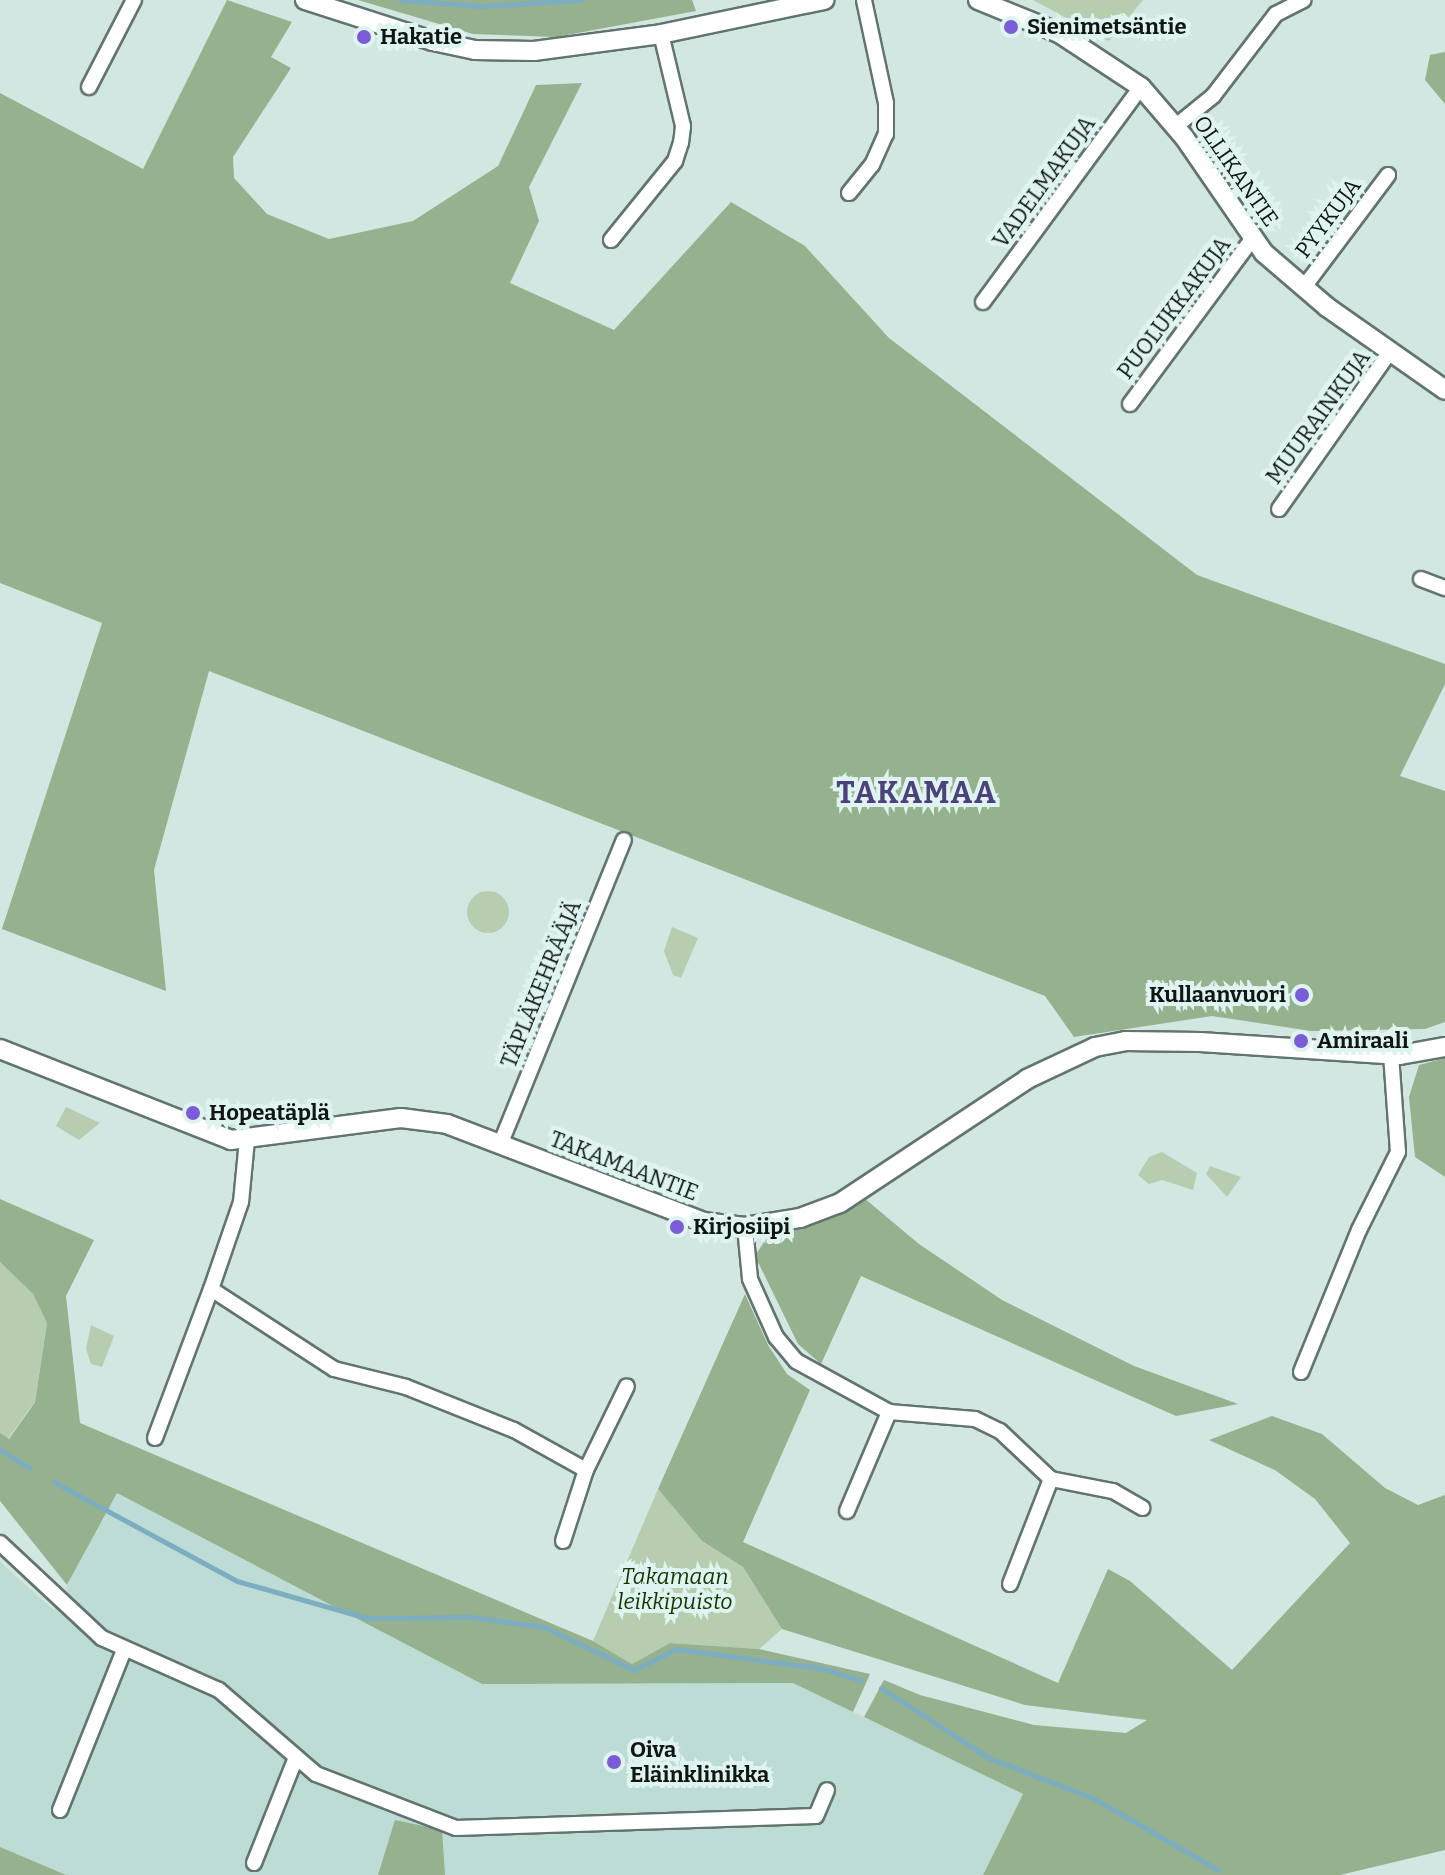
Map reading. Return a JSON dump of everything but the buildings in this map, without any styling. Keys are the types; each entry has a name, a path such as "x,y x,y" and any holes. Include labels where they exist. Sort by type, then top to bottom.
{"street":[{"path":"89,87 134,0"},
{"path":"305,0 365,23 475,50 567,49 661,34 824,0"},
{"path":"849,193 872,165 886,134 886,103 864,0"},
{"name":"OLLIKANTIE","path":"983,0 1059,33 1141,87 1176,126 1253,238 1304,287 1445,390"},
{"path":"1176,126 1213,96 1276,14 1304,0"},
{"path":"611,240 675,161 681,143 683,126 661,34"},
{"name":"VADELMAKUJA","path":"983,302 1141,87"},
{"name":"PYYKUJA","path":"1304,287 1388,175"},
{"name":"PUOLUKKAKUJA","path":"1130,404 1253,238"},
{"name":"MUURAINKUJA","path":"1279,509 1391,350"},
{"path":"1421,579 1445,588"},
{"name":"TÄPLÄKEHRÄÄJÄ","path":"500,1145 624,840"},
{"name":"TAKAMAANTIE","path":"0,1049 188,1125 247,1140 401,1118 447,1124 703,1222 745,1227 800,1218 840,1203 1027,1079 1095,1047 1125,1041 1200,1042 1391,1055 1445,1047"},
{"path":"1301,1372 1359,1230 1398,1152 1391,1055"},
{"path":"155,1438 241,1202 247,1140"},
{"path":"745,1227 750,1279 776,1337 796,1361 889,1412 975,1419 1000,1431 1051,1479 1113,1491 1142,1508"},
{"path":"211,1289 334,1369 406,1387 514,1430 586,1470"},
{"path":"563,1541 586,1470 627,1386"},
{"path":"847,1511 889,1412"},
{"path":"1010,1584 1051,1479"},
{"path":"0,1543 102,1638 219,1690 295,1760 354,1791 456,1828 816,1816 827,1790"},
{"path":"60,1810 124,1650"},
{"path":"254,1863 295,1760"}],"shaded area":[{"path":"117,1493 482,1684 793,1683 1023,1794 983,1875 44,1875 0,1856 0,1562 54,1610"}],"green space":[{"path":"227,0 292,22 271,57 291,68 233,157 234,178 267,214 329,239 413,221 498,166 536,85 582,83 529,187 539,221 510,283 614,330 731,202 805,246 889,338 1197,575 1445,664 1445,684 1400,776 1445,791 1445,1022 1425,1029 1311,1031 1212,1016 1074,1037 1045,996 209,671 154,870 166,991 2,929 0,935 102,623 0,583 0,93 143,169"},
{"path":"358,0 692,0 696,11 556,37 473,34"},
{"path":"1033,0 1143,0 1109,41"},
{"path":"1445,52 1445,104 1425,80 1430,55"},
{"path":"488,891 502,898 509,912 502,926 488,933 474,926 467,912 474,898"},
{"path":"672,927 698,938 681,978 673,975 664,951"},
{"path":"1445,1058 1445,1177 1415,1157 1409,1097 1419,1065"},
{"path":"66,1107 100,1123 79,1140 56,1126"},
{"path":"1162,1152 1197,1173 1193,1190 1162,1180 1149,1184 1138,1175 1149,1157"},
{"path":"1210,1166 1241,1177 1227,1197 1206,1174"},
{"path":"864,1198 919,1244 1002,1300 1134,1366 1238,1404 1176,1416 861,1276 821,1364 798,1344 755,1256 766,1239 823,1221"},
{"path":"0,1199 94,1240 66,1296 80,1423 593,1641 632,1664 670,1643 759,1649 870,1674 853,1712 793,1683 482,1684 117,1493 67,1585 0,1501 0,1433 9,1439 35,1402 47,1323 33,1294 0,1262"},
{"path":"0,1262 33,1294 47,1323 35,1401 8,1439 0,1433"},
{"path":"745,1294 768,1345 787,1374 810,1390 743,1542 1058,1683 1108,1569 1130,1581 1232,1670 1350,1543 1315,1499 1275,1470 1209,1440 1272,1416 1322,1434 1385,1488 1418,1505 1445,1495 1445,1850 1340,1875 983,1875 1023,1794 864,1717 884,1680 920,1695 1034,1725 1126,1733 1147,1720 1025,1705 782,1629 743,1567 702,1541 658,1489"},
{"path":"91,1325 114,1336 102,1367 91,1364 86,1349"},
{"name":"Takamaan leikkipuisto","path":"658,1489 702,1541 743,1567 782,1629 759,1649 670,1643 632,1664 593,1641"},
{"path":"395,1820 442,1830 445,1875 378,1875"},
{"path":"0,1847 66,1875 0,1875"}],"waterway":[{"path":"401,0 481,6 581,0"},
{"path":"0,1450 30,1468"},
{"path":"54,1482 237,1581 367,1618 472,1617 544,1627 634,1670 676,1649 825,1669 861,1681"},
{"path":"881,1688 989,1758 1095,1799 1218,1870"}],"place":[{"name":"Sienimetsäntie","path":"1011,27"},
{"name":"Hakatie","path":"364,37"},
{"name":"Kullaanvuori","path":"1302,995"},
{"name":"Amiraali","path":"1301,1041"},
{"name":"Hopeatäplä","path":"193,1113"},
{"name":"Kirjosiipi","path":"677,1227"},
{"name":"Oiva Eläinklinikka","path":"614,1762"}],"district":[{"name":"TAKAMAA","path":"917,793"}]}
